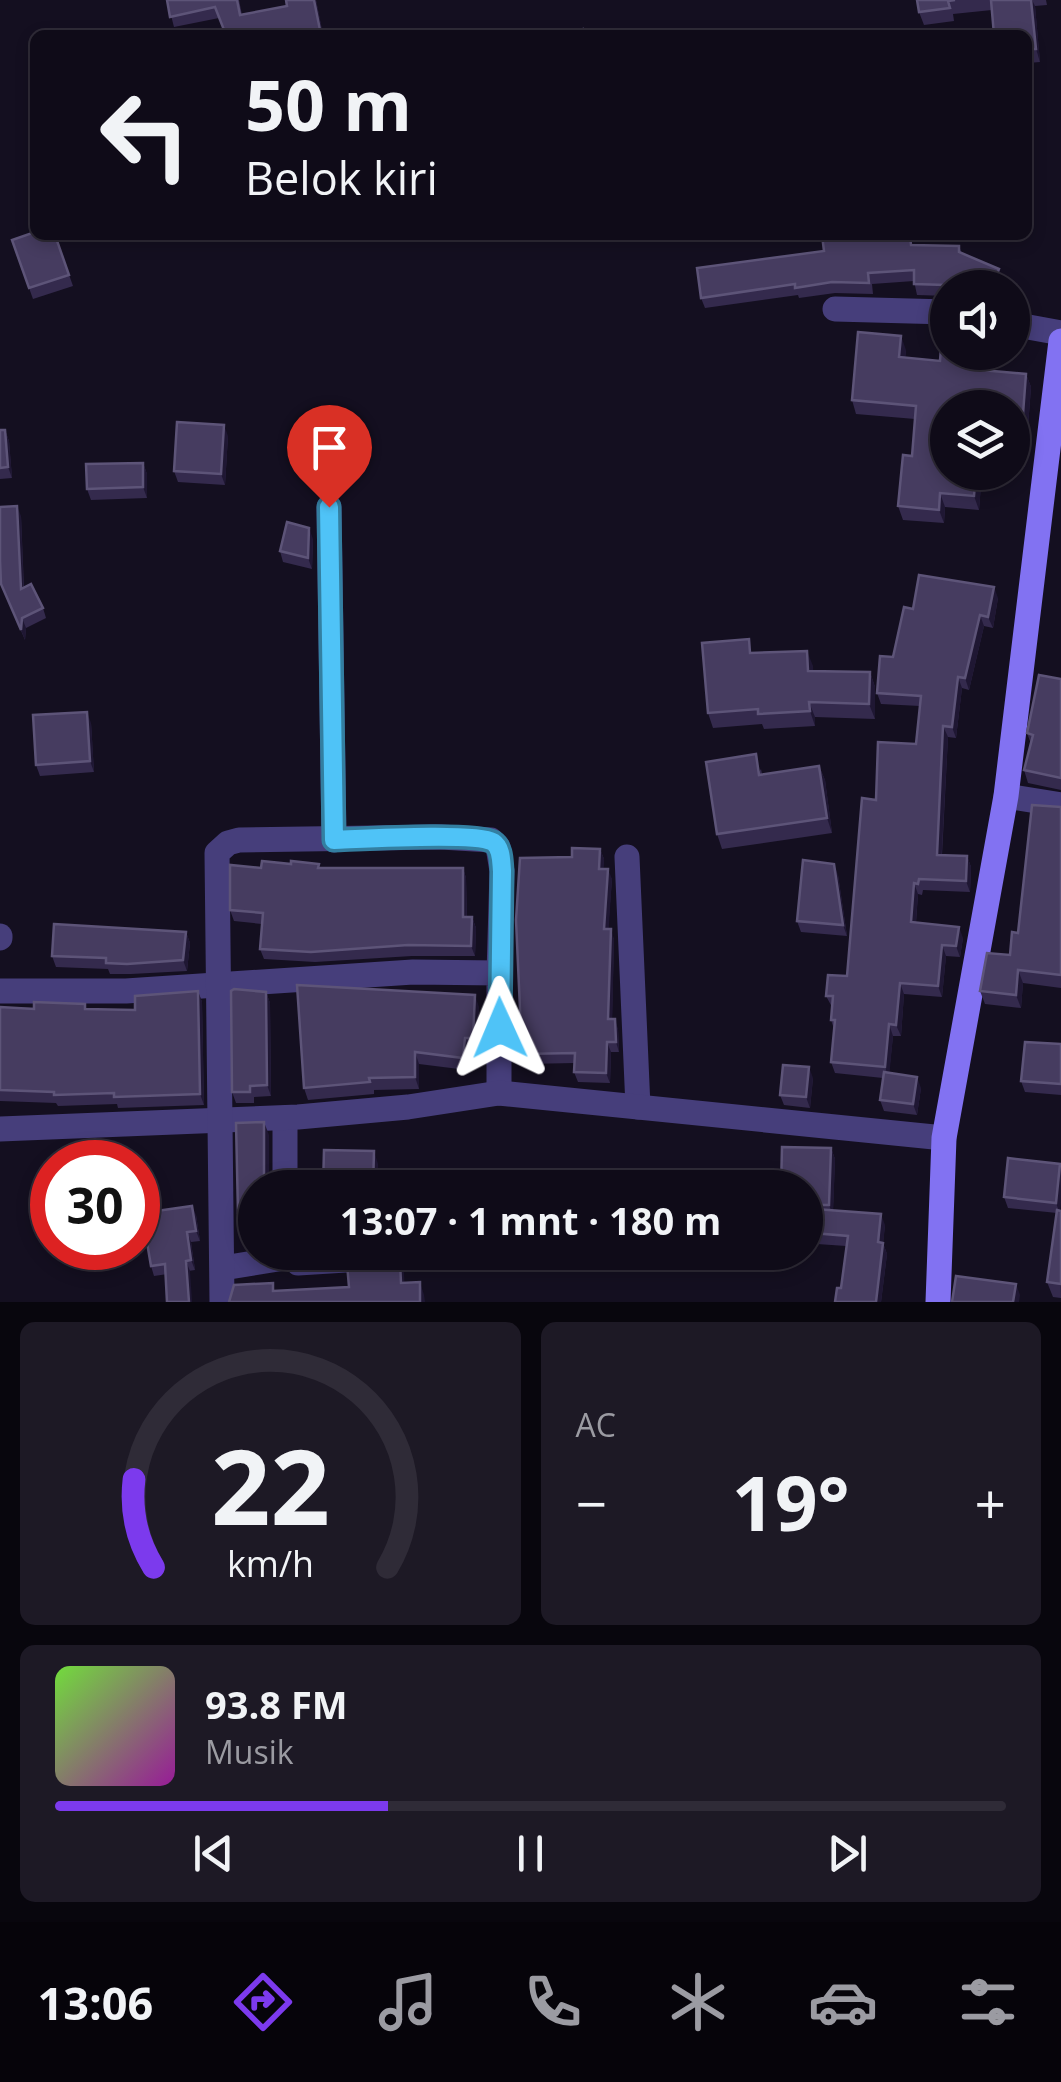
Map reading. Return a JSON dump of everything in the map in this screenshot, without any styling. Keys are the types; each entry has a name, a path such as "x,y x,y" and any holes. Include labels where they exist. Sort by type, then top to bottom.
{"street":[{"path":"835,309 930,312"},
{"path":"1030,327 1061,333"},
{"path":"938,1302 944,1138 1006,796 1061,341"},
{"path":"329,507 334,840"},
{"path":"1006,796 1061,806"},
{"path":"222,1302 217,853 228,843 441,837 490,840 498,848 502,871 500,1093"},
{"path":"626,856 638,1107"},
{"path":"0,991 126,991 413,972 499,973"},
{"path":"0,1129 284,1118 408,1107 500,1093 944,1138"},
{"path":"284,1118 285,1170"},
{"path":"222,1268 238,1265"}],"building":[{"path":"167,0 237,0 240,15 287,6 286,0 314,0 320,30 224,30 215,7 170,17"},
{"path":"917,0 955,0 948,1 950,8 919,12"},
{"path":"991,0 1031,0 1036,49 1032,49 1032,30 994,30"},
{"path":"30,234 30,240 57,240 69,275 29,288 12,240"},
{"path":"823,240 910,240 911,245 959,246 959,252 999,269 930,270 930,284 914,284 914,270 868,273 869,283 832,282 795,288 795,284 701,298 697,268 824,251"},
{"path":"858,332 901,336 899,357 930,360 930,370 1026,374 1025,390 930,390 930,490 974,490 974,496 940,493 939,510 898,506 903,455 912,456 916,406 852,400"},
{"path":"177,422 224,425 221,474 174,471"},
{"path":"0,430 5,430 8,467 0,468"},
{"path":"143,463 143,487 87,489 86,464"},
{"path":"17,506 21,589 31,584 43,608 22,618 21,630 1,584 0,560 0,507"},
{"path":"287,522 309,528 308,558 280,551"},
{"path":"919,575 994,587 988,617 980,615 965,678 958,677 952,727 943,726 937,855 967,856 966,881 919,879 918,884 914,883 911,922 959,927 956,946 942,945 938,986 900,983 896,1025 889,1024 885,1067 831,1062 835,1020 831,1020 833,996 826,996 828,975 847,976 862,798 876,800 878,742 916,744 921,696 877,693 880,656 893,657 904,607 913,609"},
{"path":"749,639 750,653 807,651 808,671 870,672 869,704 809,702 810,711 758,714 758,709 708,713 702,643"},
{"path":"1039,675 1061,679 1061,778 1024,770 1033,735 1027,733"},
{"path":"87,712 90,761 36,765 33,715"},
{"path":"756,754 759,775 819,766 827,818 717,834 706,762"},
{"path":"1032,805 1061,807 1061,975 1018,970 1016,995 980,991 987,953 1010,955 1012,932 1018,933"},
{"path":"572,848 600,849 599,869 608,869 604,929 611,929 608,1019 615,1019 616,1042 607,1042 606,1073 574,1072 575,1053 522,1054 516,920 520,858 572,857"},
{"path":"803,860 834,864 843,925 797,921"},
{"path":"262,861 319,864 318,868 463,868 463,917 472,917 471,946 408,945 311,952 260,949 263,913 230,910 230,865 261,868"},
{"path":"54,924 186,932 183,960 127,964 106,963 106,958 52,956"},
{"path":"297,985 475,995 473,1038 465,1038 463,1058 415,1052 415,1077 369,1078 370,1082 304,1088"},
{"path":"234,989 266,992 267,1085 250,1086 250,1092 232,1092"},
{"path":"198,991 200,1094 114,1097 114,1093 54,1095 0,1090 0,1007 34,1009 34,1002 135,1010 135,996"},
{"path":"1025,1042 1061,1044 1061,1084 1021,1081"},
{"path":"783,1065 809,1067 806,1097 780,1095"},
{"path":"884,1072 917,1077 913,1104 880,1100"},
{"path":"264,1122 264,1170 238,1170 238,1213 236,1123"},
{"path":"782,1147 831,1148 829,1205 823,1205 823,1170 781,1170"},
{"path":"324,1150 374,1151 373,1170 323,1170"},
{"path":"1008,1158 1060,1164 1056,1203 1004,1197"},
{"path":"192,1206 196,1231 187,1232 191,1260 186,1261 189,1302 167,1302 165,1264 160,1265 160,1210"},
{"path":"823,1210 881,1214 878,1242 883,1243 876,1302 835,1302 837,1288 841,1288 848,1236 823,1234"},
{"path":"1057,1210 1061,1211 1061,1284 1047,1282"},
{"path":"348,1270 400,1270 401,1283 420,1282 420,1302 229,1302 234,1285 273,1283 273,1291 349,1287"},
{"path":"956,1276 1016,1284 1013,1302 952,1302"}],"route":[{"path":"329,507 334,840 441,837 490,840 498,848 502,871 500,1028"}]}
